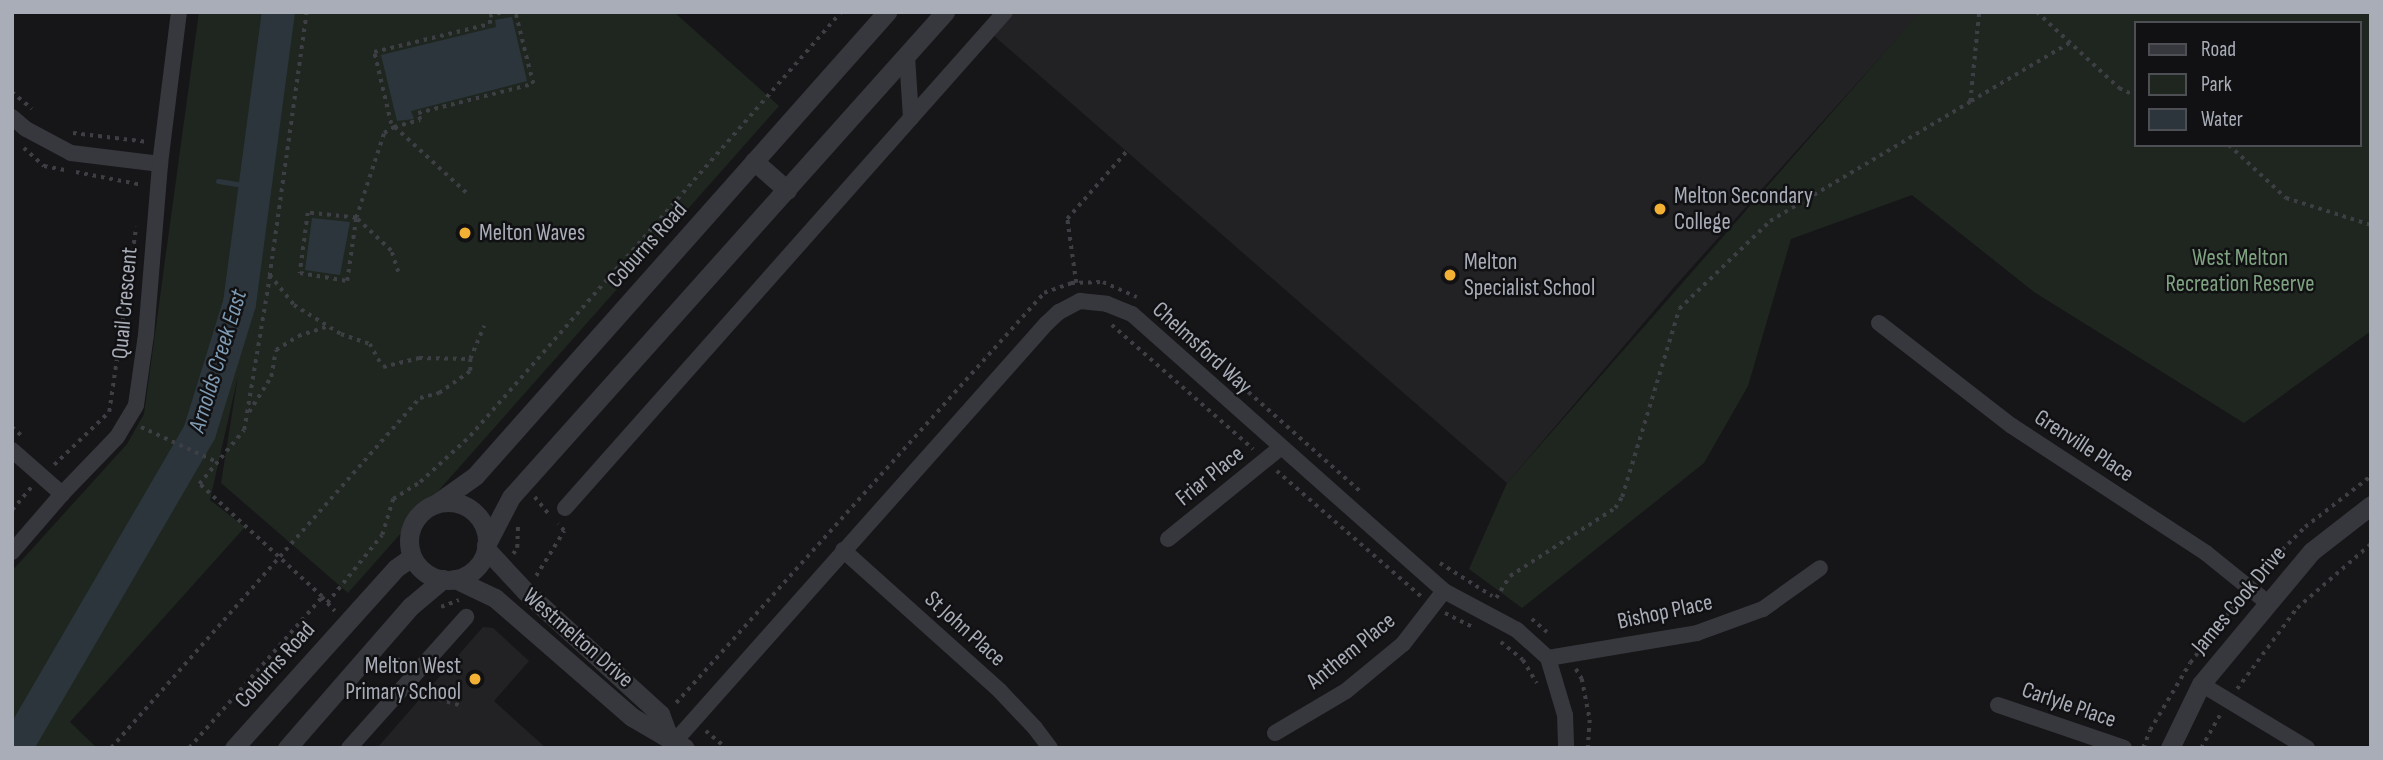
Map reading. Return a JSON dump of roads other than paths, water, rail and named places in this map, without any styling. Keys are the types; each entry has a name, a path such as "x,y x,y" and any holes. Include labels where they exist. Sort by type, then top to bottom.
{"street":[{"name":"Quail Crescent","path":"12,552 62,494 117,438 136,405 146,335 153,163 179,12"},
{"name":"Coburns Road","path":"437,503 475,476 887,12"},
{"path":"565,508 1004,12"},
{"path":"287,748 411,606 449,579 475,568 511,497 948,13"},
{"path":"907,56 911,118"},
{"path":"12,117 26,129 71,153 153,163"},
{"path":"754,161 787,190"},
{"name":"Chelmsford Way","path":"676,741 700,725 843,550 1046,324 1059,312 1080,301 1107,304 1132,314 1444,592 1517,630 1548,658"},
{"name":"Grenville Place","path":"1879,323 2012,426 2206,554 2268,603"},
{"name":"Friar Place","path":"1168,539 1280,448"},
{"path":"12,450 62,494"},
{"path":"449,579 420,568 412,557 410,531 415,518 437,503 450,502 473,511 481,520 486,547"},
{"name":"James Cook Drive","path":"2170,748 2201,684 2268,603 2312,551 2371,505"},
{"name":"Westmelton Drive","path":"486,547 525,592 660,714 676,741"},
{"name":"St John Place","path":"843,550 1000,691 1035,728 1049,748"},
{"name":"Coburns Road","path":"234,748 396,568 412,557"},
{"name":"Bishop Place","path":"1548,658 1697,633 1763,609 1820,568"},
{"name":"Westmelton Drive","path":"449,579 495,598 632,717 676,741"},
{"name":"Anthem Place","path":"1275,733 1346,691 1403,643 1444,592"},
{"path":"349,748 466,617"},
{"path":"1548,658 1565,715 1566,748"},
{"path":"2201,684 2307,748"},
{"name":"Carlyle Place","path":"1998,705 2124,748"}],"water":[{"path":"512,17 527,81 411,111 414,119 397,121 381,55 496,27 495,20"},
{"path":"312,218 350,222 340,275 305,270"}],"waterway":[{"name":"Arnolds Creek East","path":"15,748 199,432 239,303 278,12"},
{"path":"276,28 286,49"},
{"path":"218,181 255,187"}],"place":[{"name":"Melton Secondary College","path":"1660,209"},
{"name":"Melton Waves","path":"465,233"},
{"name":"Melton Specialist School","path":"1450,275"},
{"name":"Melton West Primary School","path":"475,679"}],"park label":[{"name":"West Melton Recreation Reserve","path":"2240,271"}]}
